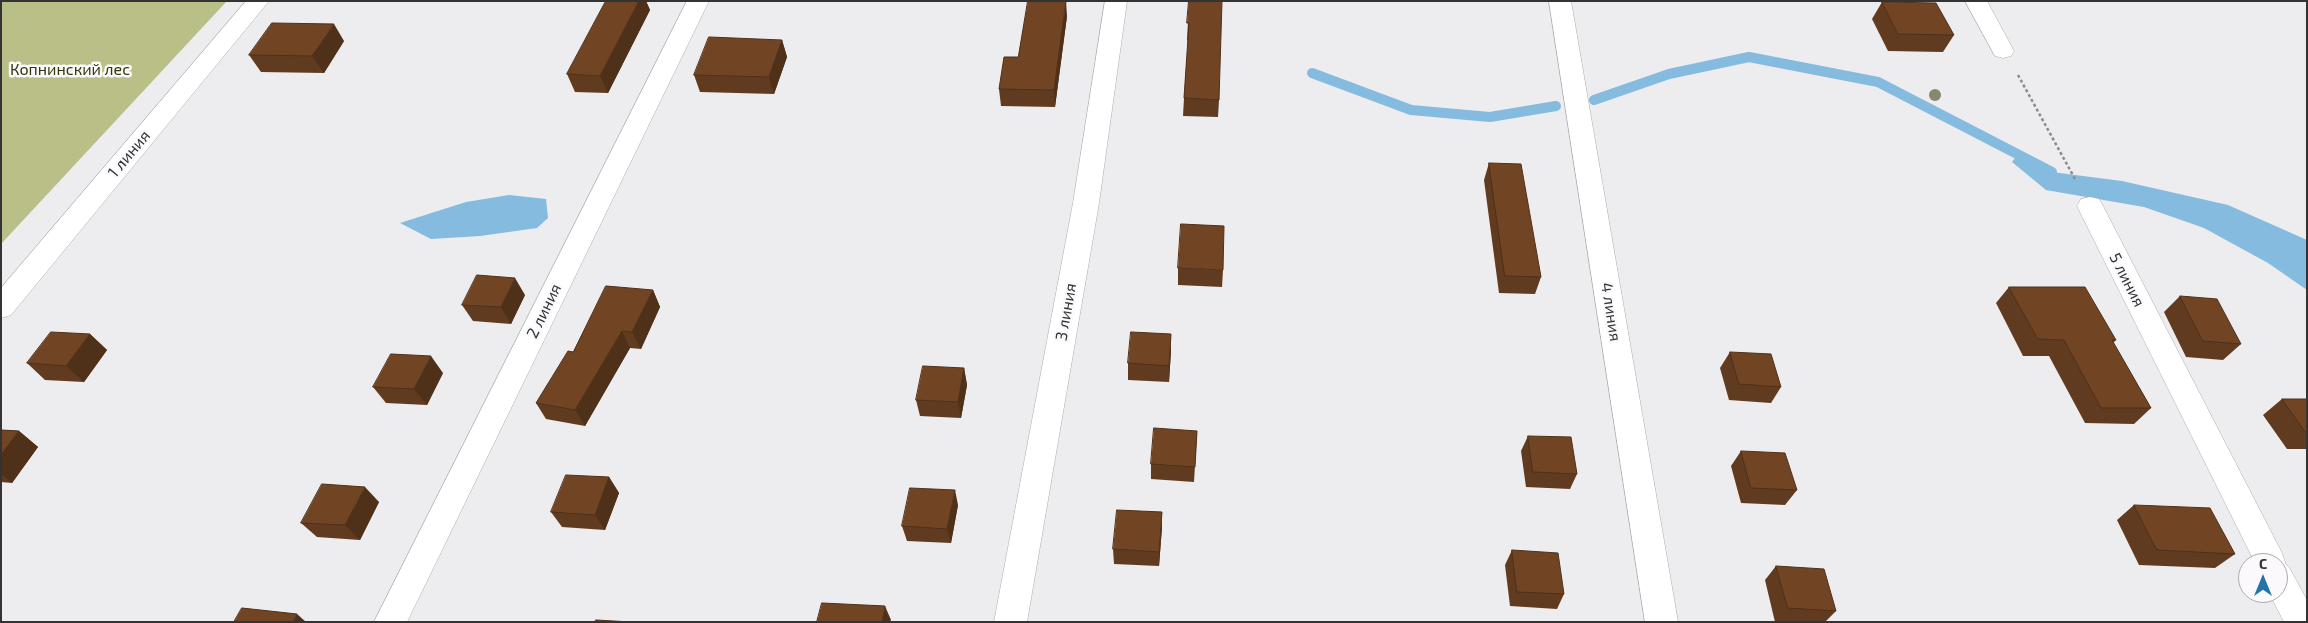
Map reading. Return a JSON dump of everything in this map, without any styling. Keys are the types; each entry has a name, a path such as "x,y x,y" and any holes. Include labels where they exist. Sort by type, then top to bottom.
{"street":[{"name":"1 линия","path":"1,307 258,1"},
{"name":"2 линия","path":"390,622 698,1"},
{"name":"3 линия","path":"1010,622 1086,203 1116,1"},
{"name":"4 линия","path":"1560,1 1662,622"},
{"path":"1976,1 2003,51"},
{"name":"5 линия","path":"2090,206 2266,553"},
{"path":"2288,597 2301,622"}],"path":[{"path":"2003,51 2053,136 2090,206"}],"green space":[{"name":"Копнинский лес","path":"1,1 227,1 1,244"}],"water":[{"path":"2018,154 2052,172 2122,181 2228,205 2307,240 2307,290 2268,263 2204,228 2144,207 2046,190 2012,162"},
{"path":"509,195 546,199 548,218 537,228 480,236 431,239 400,223 466,202"}],"building":[{"path":"606,1 639,1 600,76 567,74"},
{"path":"1028,1 1066,1 1054,90 999,89 1004,57 1018,57"},
{"path":"1189,1 1222,1 1219,100 1184,98"},
{"path":"1882,2 1936,3 1954,35 1898,34"},
{"path":"272,23 334,24 312,56 249,55"},
{"path":"709,37 782,40 769,77 694,75"},
{"path":"1489,163 1521,164 1541,277 1505,276"},
{"path":"1181,224 1224,226 1223,270 1178,268"},
{"path":"477,275 515,278 501,307 462,305"},
{"path":"606,286 653,290 632,332 622,331 575,410 536,403 568,351 573,352"},
{"path":"2009,287 2085,287 2116,340 2112,340 2151,408 2101,408 2064,340 2038,339"},
{"path":"2180,296 2217,299 2241,344 2203,341"},
{"path":"51,332 90,334 66,366 27,363"},
{"path":"1131,332 1171,334 1169,366 1128,363"},
{"path":"1730,352 1771,354 1781,387 1739,384"},
{"path":"391,354 431,356 414,389 373,387"},
{"path":"923,366 964,368 958,402 916,400"},
{"path":"2282,399 2307,399 2307,434"},
{"path":"1154,428 1197,431 1195,467 1151,464"},
{"path":"1,430 19,431 1,455"},
{"path":"1528,436 1571,437 1577,474 1533,472"},
{"path":"1741,451 1785,453 1797,490 1751,488"},
{"path":"566,475 609,477 595,515 551,512"},
{"path":"322,484 365,487 345,525 301,523"},
{"path":"910,488 955,490 947,529 902,526"},
{"path":"2134,505 2210,508 2235,554 2157,550"},
{"path":"1117,510 1162,512 1159,552 1113,549"},
{"path":"1512,550 1558,553 1564,594 1517,592"},
{"path":"1776,566 1824,569 1836,611 1788,608"},
{"path":"822,603 885,606 882,622 817,622"},
{"path":"242,608 297,614 293,622 234,622"},
{"path":"596,620 631,622 595,622"}],"waterway":[{"path":"1594,100 1669,74 1749,57 1878,82 2052,172"},
{"path":"1312,73 1411,110 1490,117 1556,106"}]}
